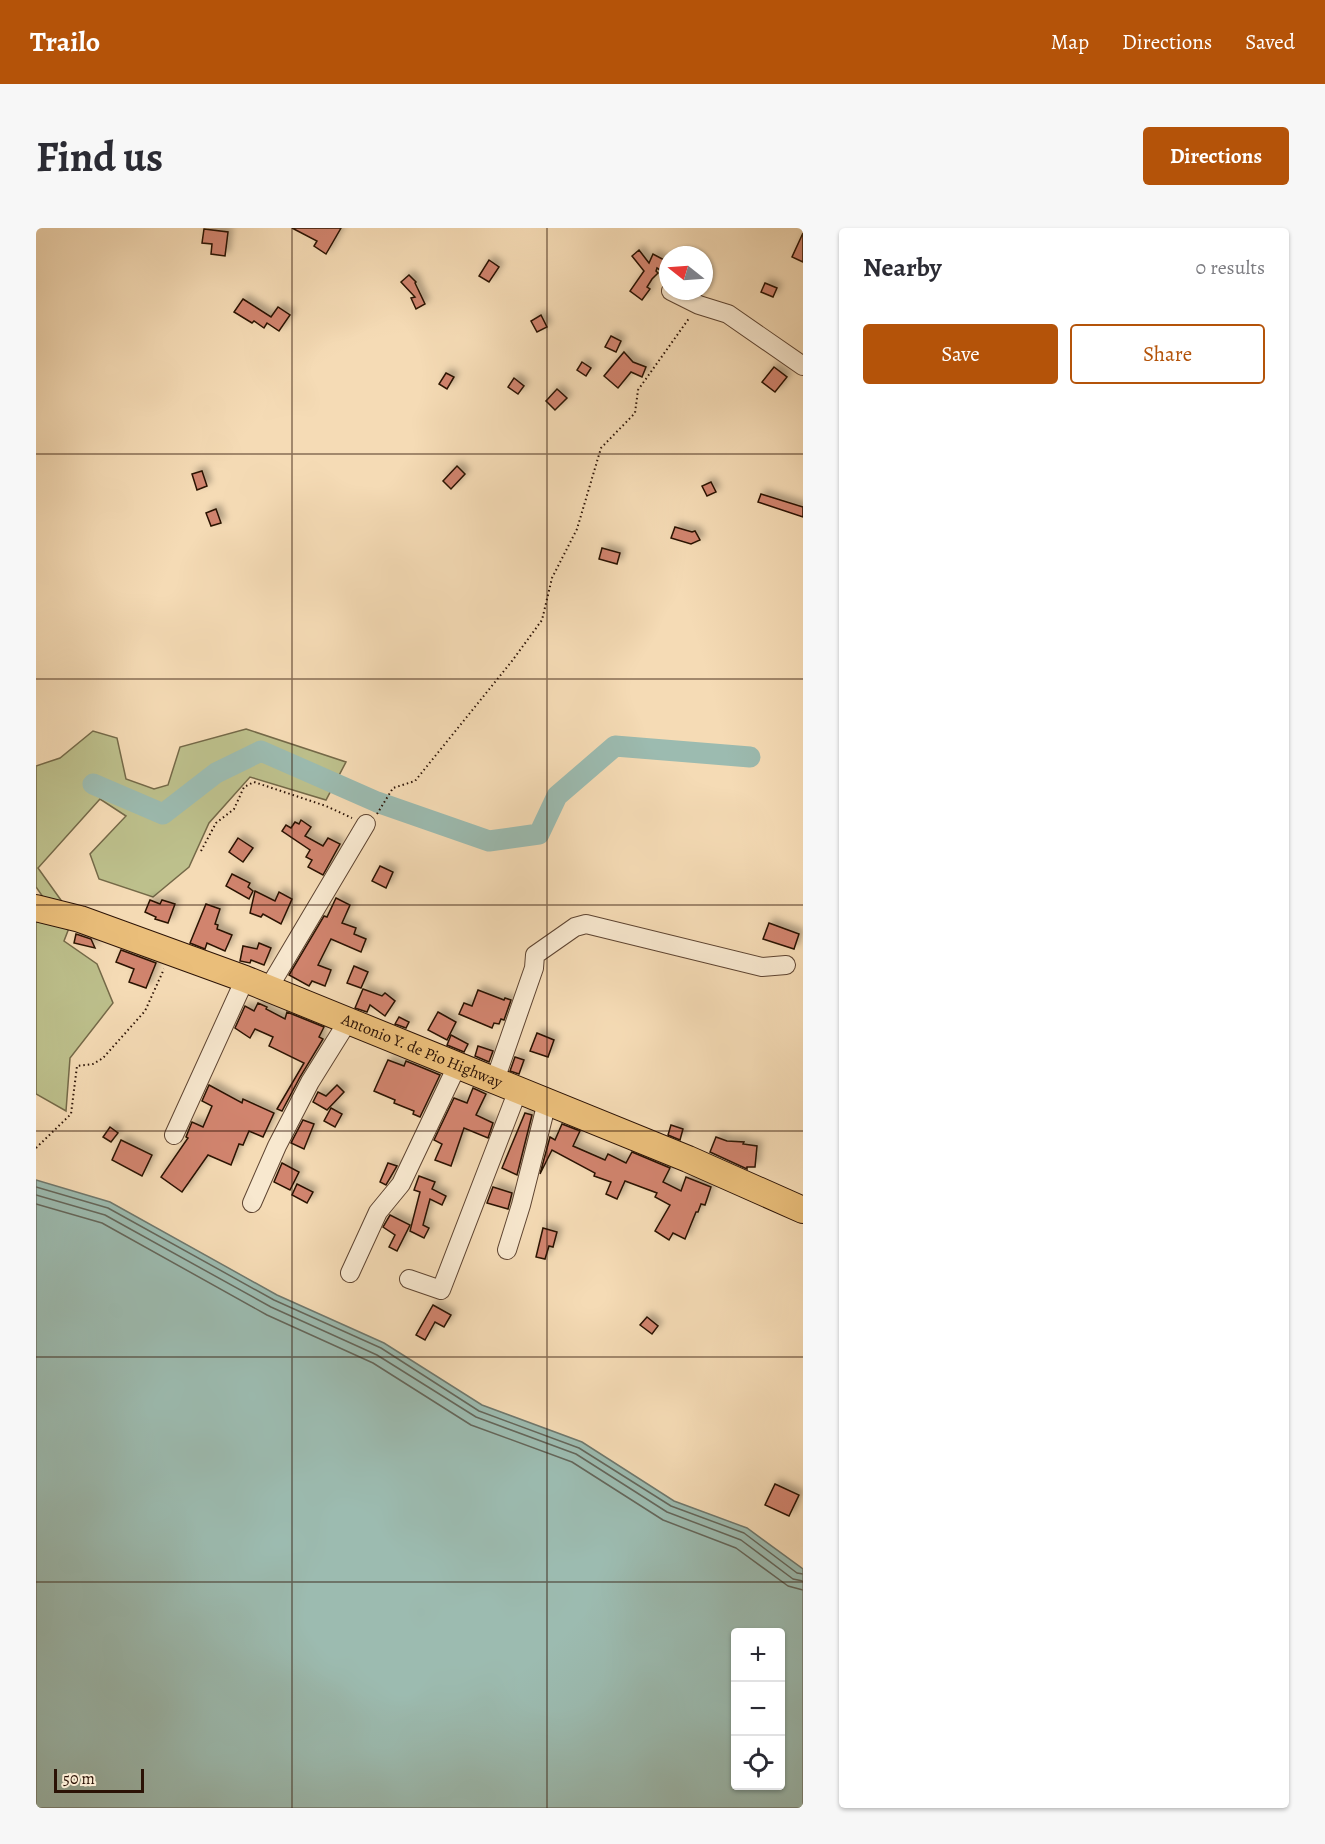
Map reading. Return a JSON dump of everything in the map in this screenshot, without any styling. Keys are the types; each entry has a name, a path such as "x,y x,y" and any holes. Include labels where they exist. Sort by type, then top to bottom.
{"highway":[{"name":"Antonio Y. de Pio Highway","path":"36,908 80,919 245,979 688,1159 803,1210"}],"street":[{"path":"689,300 728,314 803,366"},
{"path":"268,989 370,821"},
{"path":"409,1279 429,1288 441,1290 506,1085 534,968 535,955 575,927 586,924 762,967 786,965"},
{"path":"174,1135 245,979"},
{"path":"252,1203 277,1146 310,1082 348,1021"},
{"path":"350,1272 378,1212 401,1184 457,1066"},
{"path":"507,1250 547,1102"}],"path":[{"path":"201,852 216,823 234,808 244,787 254,782 370,821 393,788 415,781 512,661 542,620 552,578 577,529 601,448 635,413 638,390 699,305"},
{"path":"36,1148 71,1114 77,1066 93,1064 103,1058 144,1011 173,952"}],"green space":[{"path":"246,729 346,762 326,800 250,777 209,823 189,867 153,897 99,879 90,854 126,816 100,799 38,868 63,903 43,897 36,887 36,766 60,758 93,731 117,738 126,779 154,789 168,785 180,747"},
{"path":"36,920 69,928 64,941 97,964 113,1003 70,1058 66,1111 36,1094"}],"water":[{"path":"36,1180 110,1202 277,1295 384,1343 482,1405 582,1442 674,1501 747,1528 803,1569 803,1808 36,1808"}],"building":[{"path":"292,228 341,228 326,254 314,246 317,241"},
{"path":"204,229 228,232 225,256 211,254 212,244 202,243"},
{"path":"803,233 803,262 792,257"},
{"path":"639,250 649,263 653,254 659,257 659,269 657,268 656,271 658,273 647,287 650,289 642,300 630,291 644,271 632,256"},
{"path":"489,260 499,267 489,282 479,276"},
{"path":"409,275 416,282 425,304 416,309 411,298 415,297 401,282"},
{"path":"765,283 777,288 773,297 761,292"},
{"path":"243,299 271,317 278,307 290,315 279,331 267,323 264,328 234,312"},
{"path":"541,315 547,327 537,332 531,321"},
{"path":"611,336 621,341 616,352 605,347"},
{"path":"624,352 633,362 646,367 642,377 631,372 618,388 604,376"},
{"path":"582,362 591,368 586,376 577,370"},
{"path":"774,367 787,377 775,392 762,382"},
{"path":"446,373 454,377 447,389 439,384"},
{"path":"514,378 524,386 518,394 508,387"},
{"path":"557,389 567,398 555,410 546,401"},
{"path":"457,466 465,474 451,489 443,481"},
{"path":"202,471 207,486 197,490 192,474"},
{"path":"711,482 716,492 707,496 702,486"},
{"path":"761,494 803,507 803,517 758,502"},
{"path":"216,509 221,523 211,526 206,513"},
{"path":"675,527 695,531 700,540 691,544 671,538"},
{"path":"602,548 620,553 617,564 599,559"},
{"path":"301,820 311,827 305,836 323,846 328,838 340,844 323,875 308,867 312,860 306,857 310,850 282,831 286,825 291,828 295,822 299,824"},
{"path":"238,838 253,848 243,862 229,852"},
{"path":"380,866 393,872 386,888 372,881"},
{"path":"232,874 250,883 248,887 253,891 249,899 226,886"},
{"path":"255,891 275,901 279,892 292,899 281,924 263,914 261,917 250,913"},
{"path":"336,898 350,905 342,923 356,928 354,934 366,939 361,952 331,939 318,965 331,970 325,986 312,981 309,986 289,975 324,916 327,917"},
{"path":"150,900 160,904 162,900 175,904 168,923 155,919 156,917 145,912"},
{"path":"206,904 220,909 215,924 218,925 217,929 232,935 225,951 207,943 205,949 190,943"},
{"path":"769,923 799,934 794,949 763,939"},
{"path":"76,934 91,939 95,948 74,943"},
{"path":"259,943 271,948 264,965 251,960 250,963 240,961 243,946 257,949"},
{"path":"121,950 156,963 146,988 129,982 134,969 116,962"},
{"path":"354,966 368,972 361,988 347,983"},
{"path":"363,989 382,996 385,993 395,1001 385,1016 370,1005 367,1012 355,1008"},
{"path":"478,990 504,1000 505,998 511,1000 504,1020 501,1019 499,1024 494,1023 492,1028 459,1014 464,1003 472,1006"},
{"path":"258,1003 285,1019 287,1012 324,1027 319,1037 323,1039 282,1111 277,1109 304,1063 269,1046 273,1037 255,1029 250,1038 235,1028 245,1006 254,1011"},
{"path":"438,1012 456,1022 447,1040 428,1030"},
{"path":"399,1017 409,1022 406,1028 395,1024"},
{"path":"537,1033 554,1040 548,1057 530,1051"},
{"path":"451,1035 468,1044 464,1052 447,1045"},
{"path":"478,1046 493,1051 489,1062 475,1056"},
{"path":"515,1057 524,1060 519,1074 510,1071"},
{"path":"388,1060 404,1066 406,1061 440,1075 420,1117 413,1114 414,1111 394,1103 395,1100 374,1091"},
{"path":"209,1085 242,1103 243,1099 274,1113 263,1137 249,1131 243,1145 239,1144 231,1165 208,1155 182,1192 161,1177 188,1138 186,1137 192,1122 203,1127 212,1106 202,1101"},
{"path":"337,1085 344,1092 327,1110 313,1102 318,1092 326,1096"},
{"path":"473,1088 486,1094 476,1115 493,1123 488,1138 464,1128 451,1166 435,1160 442,1144 434,1140 454,1098 467,1103"},
{"path":"331,1108 342,1114 335,1127 324,1121"},
{"path":"525,1113 532,1115 517,1175 502,1168"},
{"path":"303,1120 314,1124 304,1149 291,1143"},
{"path":"562,1124 580,1131 573,1146 605,1160 608,1154 626,1163 632,1152 670,1168 663,1182 681,1191 686,1177 711,1187 705,1205 701,1204 696,1212 685,1239 673,1233 669,1240 655,1231 670,1205 655,1197 657,1193 625,1181 617,1199 606,1194 611,1182 594,1176 595,1173 552,1150 540,1174 550,1137 555,1140"},
{"path":"671,1125 683,1129 680,1140 668,1135"},
{"path":"110,1127 118,1133 111,1142 103,1137"},
{"path":"716,1137 757,1146 755,1167 747,1167 747,1169 710,1152"},
{"path":"121,1140 152,1155 142,1176 112,1160"},
{"path":"282,1163 299,1172 290,1190 274,1182"},
{"path":"388,1163 397,1166 386,1185 380,1182"},
{"path":"419,1176 435,1182 432,1189 446,1196 442,1205 430,1199 423,1225 429,1228 424,1238 410,1231 420,1192 414,1190"},
{"path":"297,1184 313,1192 307,1203 292,1195"},
{"path":"493,1187 512,1193 508,1209 487,1203"},
{"path":"390,1215 410,1225 397,1251 389,1247 395,1235 383,1227"},
{"path":"543,1228 557,1232 553,1247 549,1246 545,1259 536,1257"},
{"path":"433,1305 451,1315 444,1327 435,1322 425,1340 416,1335"},
{"path":"647,1317 658,1326 652,1334 640,1325"},
{"path":"775,1484 799,1495 789,1516 765,1505"}],"waterway":[{"path":"93,784 163,814 216,773 261,751 377,802 489,841 539,834 557,796 615,746 750,757"}]}
